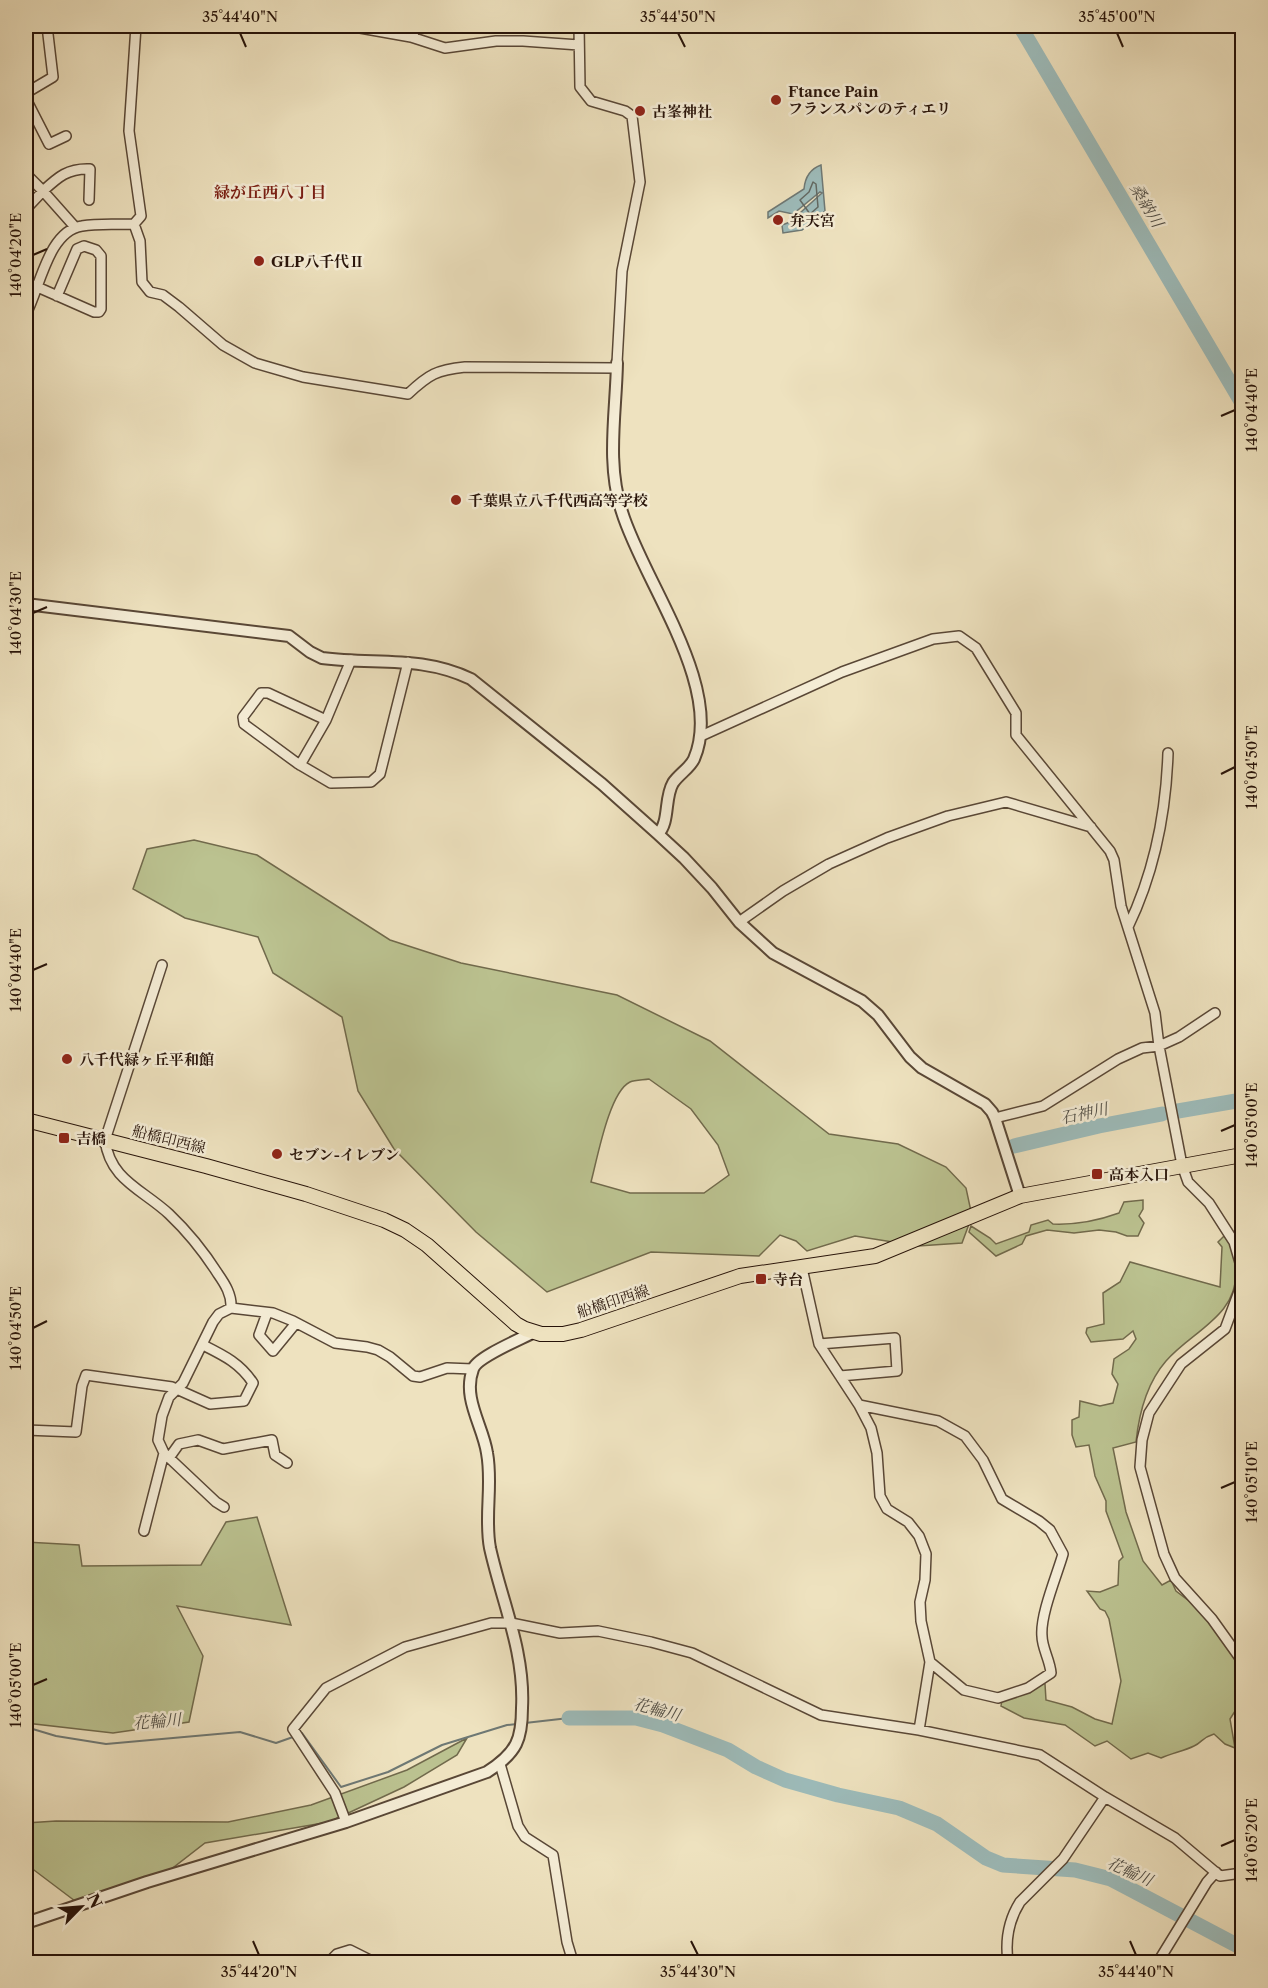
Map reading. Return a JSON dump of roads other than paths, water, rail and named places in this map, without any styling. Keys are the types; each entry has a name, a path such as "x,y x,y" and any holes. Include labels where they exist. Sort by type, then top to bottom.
{"main road":[{"name":"船橋印西線","path":"26,1120 306,1194 384,1220 405,1230 427,1245 516,1324 534,1332 563,1334 721,1281 757,1273 875,1256 1020,1196 1242,1155"}],"street":[{"path":"26,27 31,26"},
{"path":"26,93 53,77 47,26"},
{"path":"26,314 53,248 66,232 75,227 134,224 141,216 129,130 135,26"},
{"path":"349,26 411,37 445,48 523,40 579,45"},
{"path":"411,37 418,26"},
{"path":"579,26 580,87 591,101 625,111 632,116 639,171 638,197 622,271 612,465 614,483 631,535 684,649 700,700 701,736 694,760 674,782 663,828 658,834"},
{"path":"26,99 50,144 66,136"},
{"path":"26,209 57,178 76,168 90,169 89,200"},
{"path":"26,174 75,227"},
{"path":"134,224 140,241 142,282 150,292 163,295 223,345 255,363 303,377 408,394 427,377 441,369 465,366 616,366"},
{"path":"26,282 38,288 94,312 99,312 101,309 101,256 96,250 84,246 77,249 57,296"},
{"path":"26,604 289,636 322,658 433,665 455,672 484,688 602,784 658,834 705,880 739,922 773,953 862,1001 878,1015 910,1057 922,1068 985,1104 995,1118 1020,1196"},
{"path":"701,736 842,672 933,639 960,636 976,648 1016,713 1016,735 1091,827 1114,860 1118,893 1155,1013 1159,1046 1182,1165 1188,1182 1209,1203 1234,1242 1241,1266 1241,1286 1225,1329 1181,1364 1149,1413 1142,1440 1140,1467 1164,1554 1175,1578 1212,1619 1242,1661"},
{"path":"300,765 326,720 351,660"},
{"path":"326,720 268,693 261,693 243,717 244,724 300,765 331,783 371,782 380,774 408,662"},
{"path":"1128,927 1149,876 1167,785 1168,753"},
{"path":"739,922 783,891 829,864 887,838 948,816 1006,802 1091,827"},
{"path":"162,964 105,1140 107,1156 113,1167 131,1186 146,1194 193,1239 225,1286 231,1301 231,1308"},
{"path":"995,1118 1043,1106 1118,1059 1142,1048 1159,1046 1179,1037 1215,1013"},
{"path":"802,1268 819,1344 859,1405 871,1428 877,1453 880,1496 887,1509 908,1522 919,1536 926,1554 925,1580 920,1602 921,1621 930,1662 919,1730"},
{"path":"224,1507 167,1455 158,1440 162,1416 169,1397 183,1383 219,1314 231,1308 267,1313 296,1323 335,1343 378,1350 413,1376 420,1377 447,1368 473,1369"},
{"path":"267,1313 260,1335 273,1351 296,1323"},
{"path":"26,1923 147,1882 346,1822 487,1772 500,1764 516,1744 522,1719 523,1690 520,1658 490,1549 487,1529 490,1480 487,1452 472,1405 470,1387 473,1369 484,1357 534,1332"},
{"path":"819,1344 895,1338 897,1371 840,1376"},
{"path":"26,1430 76,1432 82,1386 86,1375 177,1389 210,1404 244,1401 253,1383 246,1372 234,1361 202,1345"},
{"path":"859,1405 938,1420 965,1437 983,1460 1002,1499 1040,1521 1050,1530 1063,1554 1045,1616 1042,1636 1051,1672 1041,1681 998,1698 964,1690 930,1662"},
{"path":"144,1531 167,1455 179,1444 198,1440 222,1449 272,1440 275,1455 287,1463"},
{"path":"346,1822 335,1793 293,1729 326,1688 405,1647 491,1623 511,1623 560,1633 598,1631 651,1642 692,1653 822,1715 919,1730 1040,1755 1175,1839 1220,1876 1242,1873"},
{"path":"500,1764 518,1826 525,1837 553,1855 567,1942 573,1962"},
{"path":"1008,1962 1007,1935 1010,1919 1020,1902 1064,1859 1105,1797"},
{"path":"1158,1962 1207,1882 1216,1872"},
{"path":"329,1962 337,1954 350,1950 374,1962"}],"water":[{"path":"821,165 825,211 802,230 783,233 782,225 790,222 822,193 820,192 793,214 779,211 768,218 768,212 804,189 809,174"}],"waterway":[{"name":"桑納川","path":"1020,26 1242,403"},
{"name":"石神川","path":"1178,1111 1242,1100"},
{"name":"石神川","path":"1014,1146 1162,1114"},
{"name":"花輪川","path":"525,1723 569,1718"},
{"name":"花輪川","path":"569,1718 636,1718 663,1725 728,1750 756,1767 785,1780 838,1795 899,1808 937,1824 986,1858 1003,1865 1075,1870 1111,1879 1242,1948"},
{"name":"花輪川","path":"299,1735 302,1733 341,1787 388,1772 442,1745 517,1724"},
{"name":"花輪川","path":"26,1727 56,1736 106,1744 240,1732 276,1743 293,1737"}],"place":[{"name":"Ftance Pain フランスパンのティエリ","path":"776,100"},
{"name":"古峯神社","path":"640,111"},
{"name":"弁天宮","path":"778,220"},
{"name":"GLP八千代Ⅱ","path":"259,261"},
{"name":"千葉県立八千代西高等学校","path":"456,500"},
{"name":"八千代緑ヶ丘平和館","path":"67,1059"},
{"name":"吉橋","path":"64,1138"},
{"name":"セブン-イレブン","path":"277,1154"},
{"name":"高本入口","path":"1097,1174"},
{"name":"寺台","path":"761,1279"}],"district":[{"name":"緑が丘西八丁目","path":"270,192"}]}
